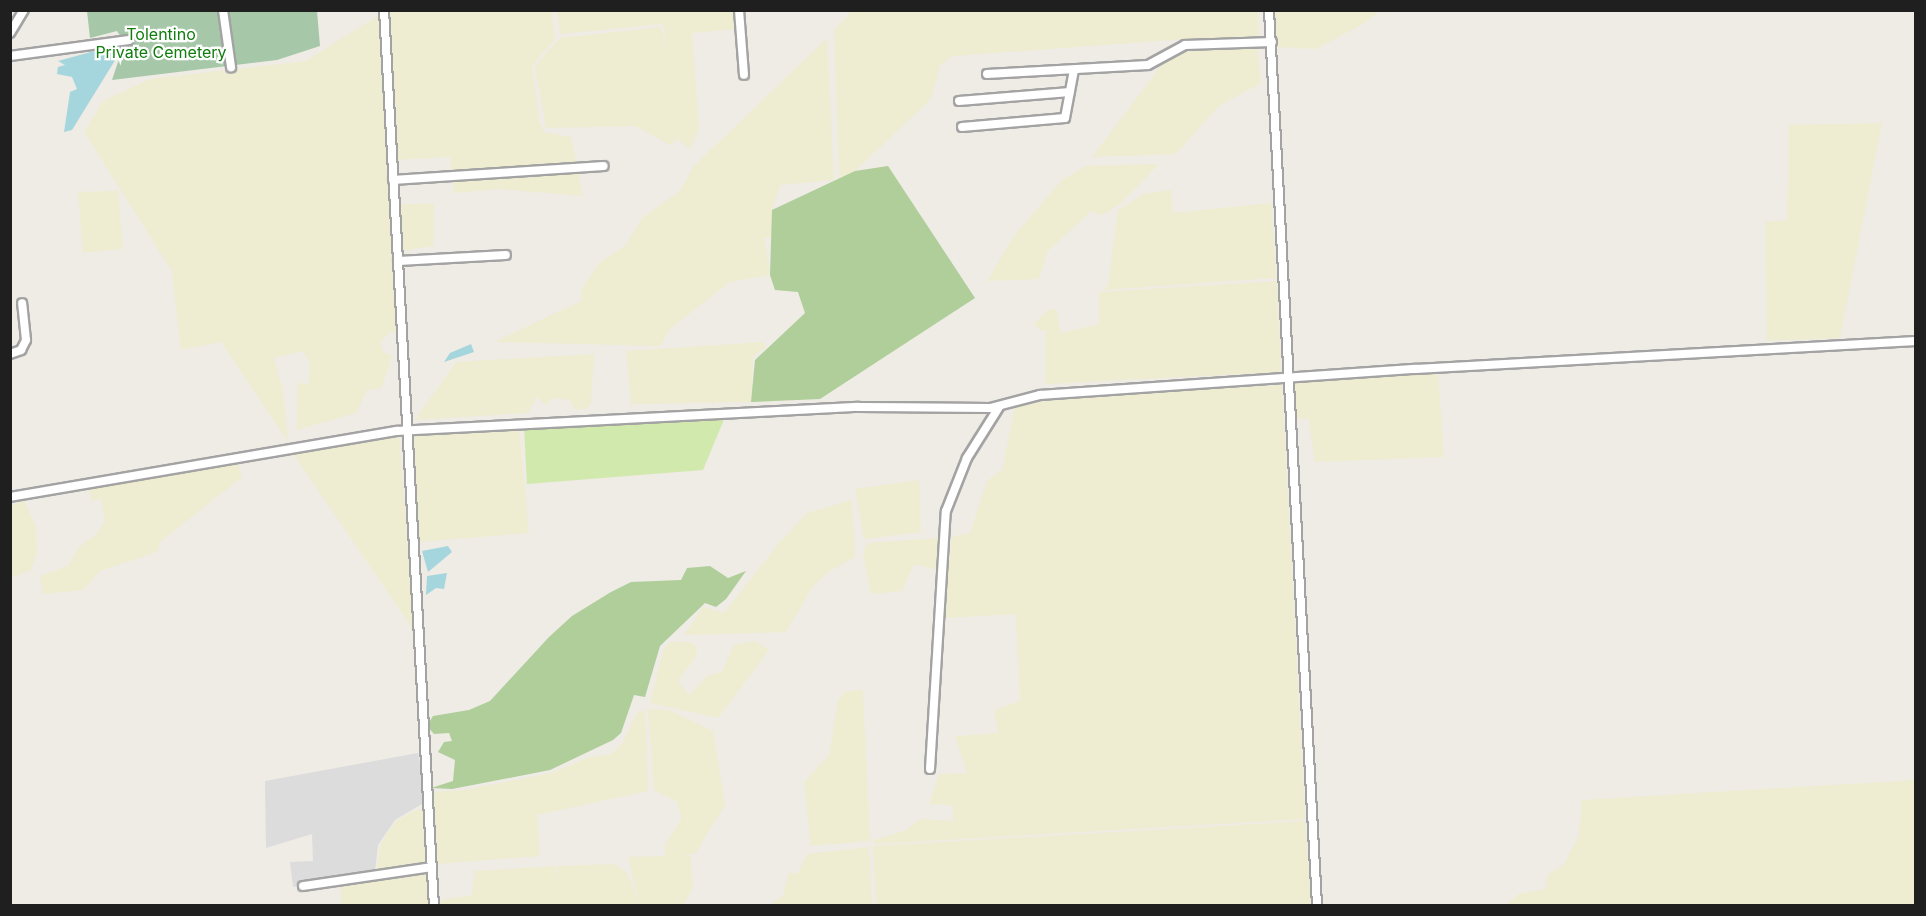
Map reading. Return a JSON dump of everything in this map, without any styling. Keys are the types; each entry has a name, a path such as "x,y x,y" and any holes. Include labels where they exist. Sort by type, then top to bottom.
{"street":[{"path":"10,33 24,10"},
{"path":"223,10 231,67"},
{"path":"384,10 434,906"},
{"path":"740,10 744,75"},
{"path":"1269,10 1317,906"},
{"path":"10,56 129,40"},
{"path":"987,74 1148,64 1185,45 1272,42"},
{"path":"962,127 1065,118 1074,70"},
{"path":"959,101 1070,92"},
{"path":"393,180 603,166"},
{"path":"398,261 506,255"},
{"path":"10,354 21,350 26,340 22,303"},
{"path":"10,496 408,431 868,407 999,407 1040,395 1288,381 1414,369 1916,341"},
{"path":"930,769 945,511 967,458 999,407"},
{"path":"303,886 432,867"}],"shaded area":[{"path":"418,753 427,801 395,820 378,845 375,871 293,887 290,862 313,861 312,834 266,848 265,781"}],"green space":[{"path":"853,10 1257,10 1259,39 1188,39 953,56 940,65 932,96 926,104 855,171 839,179 834,30"},
{"name":"Tolentino Private Cemetery","path":"87,11 317,11 320,46 277,60 112,80 118,62 130,51 117,31 90,38"},
{"path":"386,11 552,11 555,40 532,65 539,121 544,132 571,137 583,196 499,189 454,193 450,157 395,160"},
{"path":"557,11 736,11 736,29 692,33 699,129 690,149 678,139 670,145 635,126 546,128 535,66 560,38 661,27 668,55 663,24 560,34"},
{"path":"1273,11 1380,11 1365,23 1316,49 1275,47"},
{"path":"379,15 397,331 389,333 380,342 383,352 392,356 382,388 367,390 356,413 297,430 298,383 309,384 309,360 303,351 274,358 283,391 288,442 221,342 181,350 172,271 84,132 103,101 150,79 306,61"},
{"path":"827,38 834,180 780,185 772,210 772,237 764,238 770,275 730,282 670,329 660,346 494,342 581,301 582,288 599,263 626,245 642,218 680,191 693,167"},
{"path":"1257,44 1261,83 1219,106 1176,154 1092,157 1160,67 1160,59 1180,50"},
{"path":"1882,123 1840,338 1767,341 1765,222 1787,220 1789,125"},
{"path":"1159,164 1121,203 1102,215 1091,211 1047,252 1039,279 987,281 1013,237 1062,180 1086,166"},
{"path":"888,166 975,298 820,399 751,402 755,360 805,313 798,292 775,290 770,275 772,210 855,171"},
{"path":"1171,190 1173,213 1271,203 1276,278 1102,290 1108,286 1118,210 1143,194"},
{"path":"118,191 123,249 83,253 78,192"},
{"path":"434,203 433,246 402,251 396,205"},
{"path":"1277,281 1281,372 1045,384 1046,330 1040,331 1034,323 1051,308 1056,310 1061,333 1099,324 1099,292"},
{"path":"764,342 765,348 753,356 751,402 631,404 626,351"},
{"path":"594,354 591,403 586,409 574,409 570,400 554,398 545,405 537,396 528,413 415,420 456,362"},
{"path":"1438,373 1444,457 1315,462 1309,419 1291,418 1290,381"},
{"path":"1282,385 1305,819 874,844 874,840 906,830 920,819 953,821 953,805 929,804 939,774 967,773 955,736 998,733 994,710 1020,701 1016,614 944,618 952,537 970,533 987,481 1002,470 1015,407 1053,399"},
{"path":"725,417 703,470 527,484 524,426"},
{"path":"519,427 529,533 419,542 414,435"},
{"path":"399,434 414,631 292,452"},
{"path":"238,463 242,477 160,542 157,552 100,571 84,590 43,594 40,576 68,566 79,547 96,535 105,521 101,498 92,502 89,488"},
{"path":"919,480 921,532 864,539 855,489"},
{"path":"852,500 855,557 828,572 812,588 786,632 684,635 703,607 724,613 779,543 807,513"},
{"path":"24,501 36,526 37,553 31,570 11,578 11,505"},
{"path":"940,538 939,570 914,564 902,591 871,594 863,555 867,543"},
{"path":"710,566 728,578 746,571 726,599 716,607 705,603 660,646 645,697 634,695 621,733 613,740 550,770 452,789 431,788 453,781 455,760 438,752 444,742 452,741 449,733 434,734 427,726 433,716 469,710 490,701 549,637 572,616 611,592 631,582 681,580 687,568"},
{"path":"755,641 769,650 718,718 650,703 663,651 670,642 690,642 696,646 697,655 678,681 689,695 707,676 722,672 734,645"},
{"path":"863,690 870,841 811,846 804,782 829,755 838,700 846,691"},
{"path":"648,709 669,710 713,731 725,805 695,854 682,855 691,856 693,888 683,905 441,905 441,900 472,895 475,871 555,866 557,882 557,866 615,864 627,873 639,903 628,857 665,856 665,845 682,818 676,801 654,790"},
{"path":"645,710 648,791 537,815 540,856 437,864 432,792 465,790 555,772 586,758 611,754 623,742 637,713"},
{"path":"1915,780 1915,905 1505,905 1519,894 1545,889 1548,875 1564,864 1579,835 1582,800"},
{"path":"418,809 424,813 430,905 341,905 340,883 376,873 380,845 387,833 397,820"},
{"path":"1305,821 1311,905 876,905 873,846"},
{"path":"869,847 872,905 771,905 783,895 789,873 798,873 807,854"}],"water":[{"path":"120,44 122,49 72,130 64,132 70,92 77,89 72,77 57,74 58,67 65,65 58,61"},
{"path":"471,344 474,352 444,362 450,353"},
{"path":"448,546 452,552 428,572 422,551"},
{"path":"447,573 444,589 436,588 426,595 427,576"}]}
